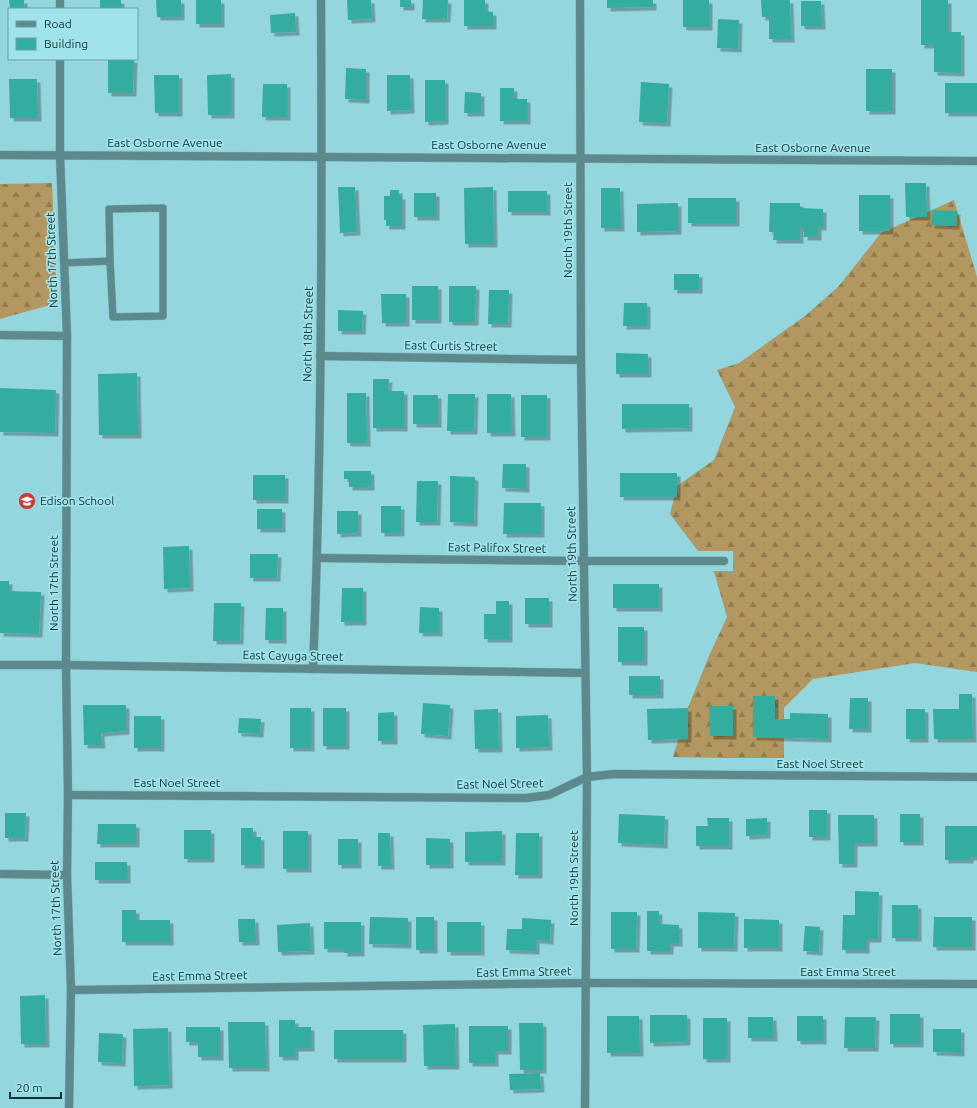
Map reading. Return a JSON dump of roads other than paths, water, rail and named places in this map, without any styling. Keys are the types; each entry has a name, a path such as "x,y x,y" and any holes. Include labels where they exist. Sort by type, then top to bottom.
{"street":[{"name":"North 18th Street","path":"313,669 318,558 321,156 320,0"},
{"name":"North 19th Street","path":"580,0 581,360 587,777 585,1108"},
{"name":"North 17th Street","path":"60,60 60,155 67,336 67,875 71,990 69,1108"},
{"name":"East Osborne Avenue","path":"0,155 977,161"},
{"path":"0,335 67,336"},
{"name":"East Curtis Street","path":"320,356 581,360"},
{"name":"East Palifox Street","path":"318,558 724,561"},
{"name":"East Cayuga Street","path":"0,665 585,673"},
{"name":"East Noel Street","path":"68,795 526,798 549,795 587,777 614,774 977,778"},
{"path":"0,874 67,875"},
{"name":"East Emma Street","path":"71,990 586,983 977,984"}],"lane":[{"path":"163,208 163,316 113,317 110,261 109,209 163,208"},
{"path":"64,263 110,261"}],"place":[{"name":"Edison School","path":"27,501"}]}
